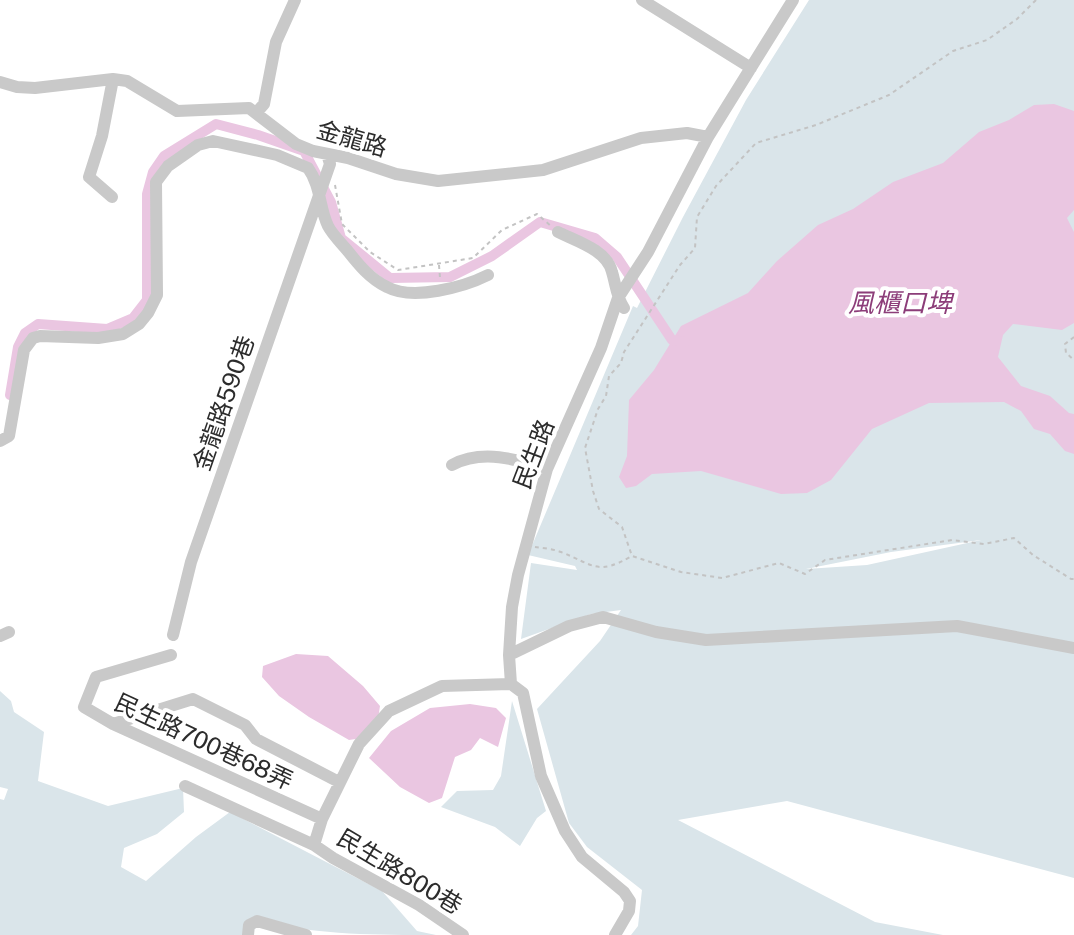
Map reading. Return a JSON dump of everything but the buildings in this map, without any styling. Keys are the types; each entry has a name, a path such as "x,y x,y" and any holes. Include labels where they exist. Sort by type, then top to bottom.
{"street":[{"path":"0,82 35,88 113,79 127,81 177,111 249,108 257,112 264,104 276,42 295,0"},
{"path":"642,0 751,68"},
{"name":"民生路","path":"615,935 629,911 630,901 624,892 582,857 565,831 541,776 523,693 511,684 512,607 547,469 621,303 708,137 793,0"},
{"path":"112,197 89,177 102,136 113,79"},
{"name":"金龍路","path":"257,112 296,144 325,175 348,158 396,174 454,182 543,170 641,138 687,133 708,137"},
{"path":"277,155 284,135"},
{"path":"0,441 9,436 24,350 33,338 98,338 123,334 139,324 155,303 154,193 160,173 198,145 213,141 277,155 325,175 327,225 367,272 386,287 395,290 441,290 471,283 488,275"},
{"name":"金龍路590巷","path":"173,635 191,562 325,175"},
{"path":"558,232 600,253 609,262 621,303"},
{"path":"452,465 463,459 485,456 521,460 547,469"},
{"path":"509,655 569,626 603,617 656,632 706,640 957,626 1074,648"},
{"name":"民生路700巷68弄","path":"171,655 93,679 84,707 113,724 322,819"},
{"path":"314,845 322,819 359,744 389,711 442,686 511,684"},
{"path":"113,724 193,699 245,725 256,739 339,782"},
{"name":"民生路800巷","path":"185,786 314,845 419,905 463,935"},
{"path":"248,935 249,925 257,921 306,935"}],"path":[{"path":"632,556 622,527 599,509 585,448 598,409 606,396 609,376 621,363 624,352 674,274 695,248 697,217 716,186 756,143 816,125 889,95 953,51 987,40 1017,19 1036,0"},
{"path":"325,175 342,224 370,252 398,270 473,258 502,230 537,214 558,232"},
{"path":"439,263 441,290"},
{"path":"1074,337 1065,344 1066,353 1074,360"},
{"path":"526,546 558,550 592,568 616,565 632,556 681,572 722,578 779,563 805,574 825,560 952,540 984,544 1014,538 1033,555 1074,579"}],"shaded area":[{"path":"809,0 1074,0 1074,878 787,801 678,820 875,922 943,935 631,935 638,926 642,890 587,847 569,823 537,709 600,641 621,610 591,614 521,639 531,563 577,570 575,566 528,555 633,306 637,308 746,100","holes":["981,540 867,565 806,569 891,552"]},
{"path":"0,691 11,701 14,712 44,732 38,781 108,806 183,788 184,812 157,834 124,848 121,867 146,881 230,812 382,891 417,931 436,935 328,932 264,922 246,935 0,935 0,799 4,800 8,789 0,787"},
{"path":"512,701 546,811 537,818 520,846 495,827 441,807 457,791 493,790 501,776"}],"water":[{"name":"風櫃口埤","path":"1054,104 1074,111 1074,210 1067,218 1074,232 1074,323 1062,330 1013,324 1003,335 998,357 1021,386 1050,396 1074,414 1074,454 1065,451 1050,434 1034,429 1021,411 1004,402 929,403 872,429 831,480 807,493 781,494 701,471 652,474 636,486 626,488 619,477 627,456 629,400 654,370 681,326 748,293 777,261 818,225 853,209 893,182 943,163 979,132 1009,120 1034,105"},
{"path":"296,654 328,656 363,686 380,706 378,719 362,738 349,740 309,717 279,696 262,677 263,666"},
{"path":"470,704 496,708 506,718 498,747 480,738 471,750 455,757 442,798 429,803 400,787 369,758 391,731 430,708"}],"waterway":[{"path":"10,395 18,347 25,333 38,324 107,329 133,318 147,300 147,194 153,172 164,156 216,124 304,151 331,202 341,238 390,278 450,277 492,256 540,222 595,238 617,257 672,340 685,342"}]}
